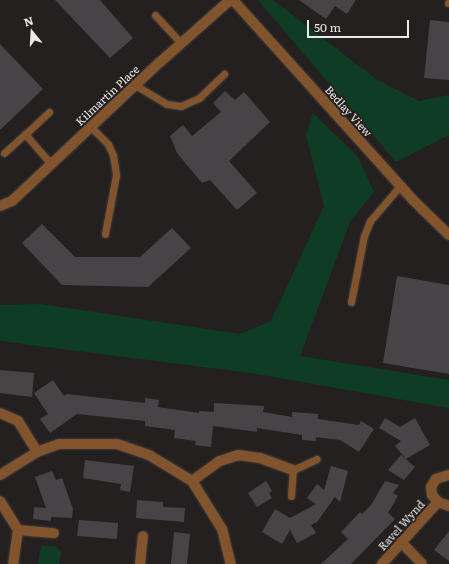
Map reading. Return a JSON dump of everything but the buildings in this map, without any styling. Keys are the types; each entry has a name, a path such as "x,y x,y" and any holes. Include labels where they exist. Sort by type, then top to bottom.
{"street":[{"name":"Kilmartin Place","path":"0,206 12,201 135,85 181,43 232,0"},
{"name":"Bedlay View","path":"232,0 400,186 449,235"},
{"path":"0,413 18,421 37,452"},
{"path":"0,475 37,452 59,444 117,444 150,455 192,481 222,529 231,564"},
{"path":"192,481 220,462 238,455 260,458 293,470"},
{"name":"Ravel Wynd","path":"449,474 436,479 431,488 432,495 438,502 449,506"},
{"path":"0,501 18,530 13,564"},
{"name":"Ravel Wynd","path":"382,564 438,502"},
{"path":"18,530 54,533"},
{"path":"140,564 143,536"},
{"path":"401,542 422,564"}],"lane":[{"path":"155,15 181,43"},
{"path":"135,85 167,104 181,106 199,98 224,74"},
{"path":"4,153 49,112"},
{"path":"91,127 108,144 113,156 116,175 105,234"},
{"path":"25,134 51,164"},
{"path":"351,302 364,236 370,221 400,186"},
{"path":"290,496 293,470 317,459"}],"green space":[{"path":"258,0 273,0 376,79 419,101 449,95 449,135 396,162"},
{"path":"313,113 358,157 374,192 350,222 300,356 449,380 449,408 257,374 0,341 0,305 41,304 240,334 271,321 324,206 306,135"},
{"path":"41,546 55,546 61,552 59,564 38,564"}]}
